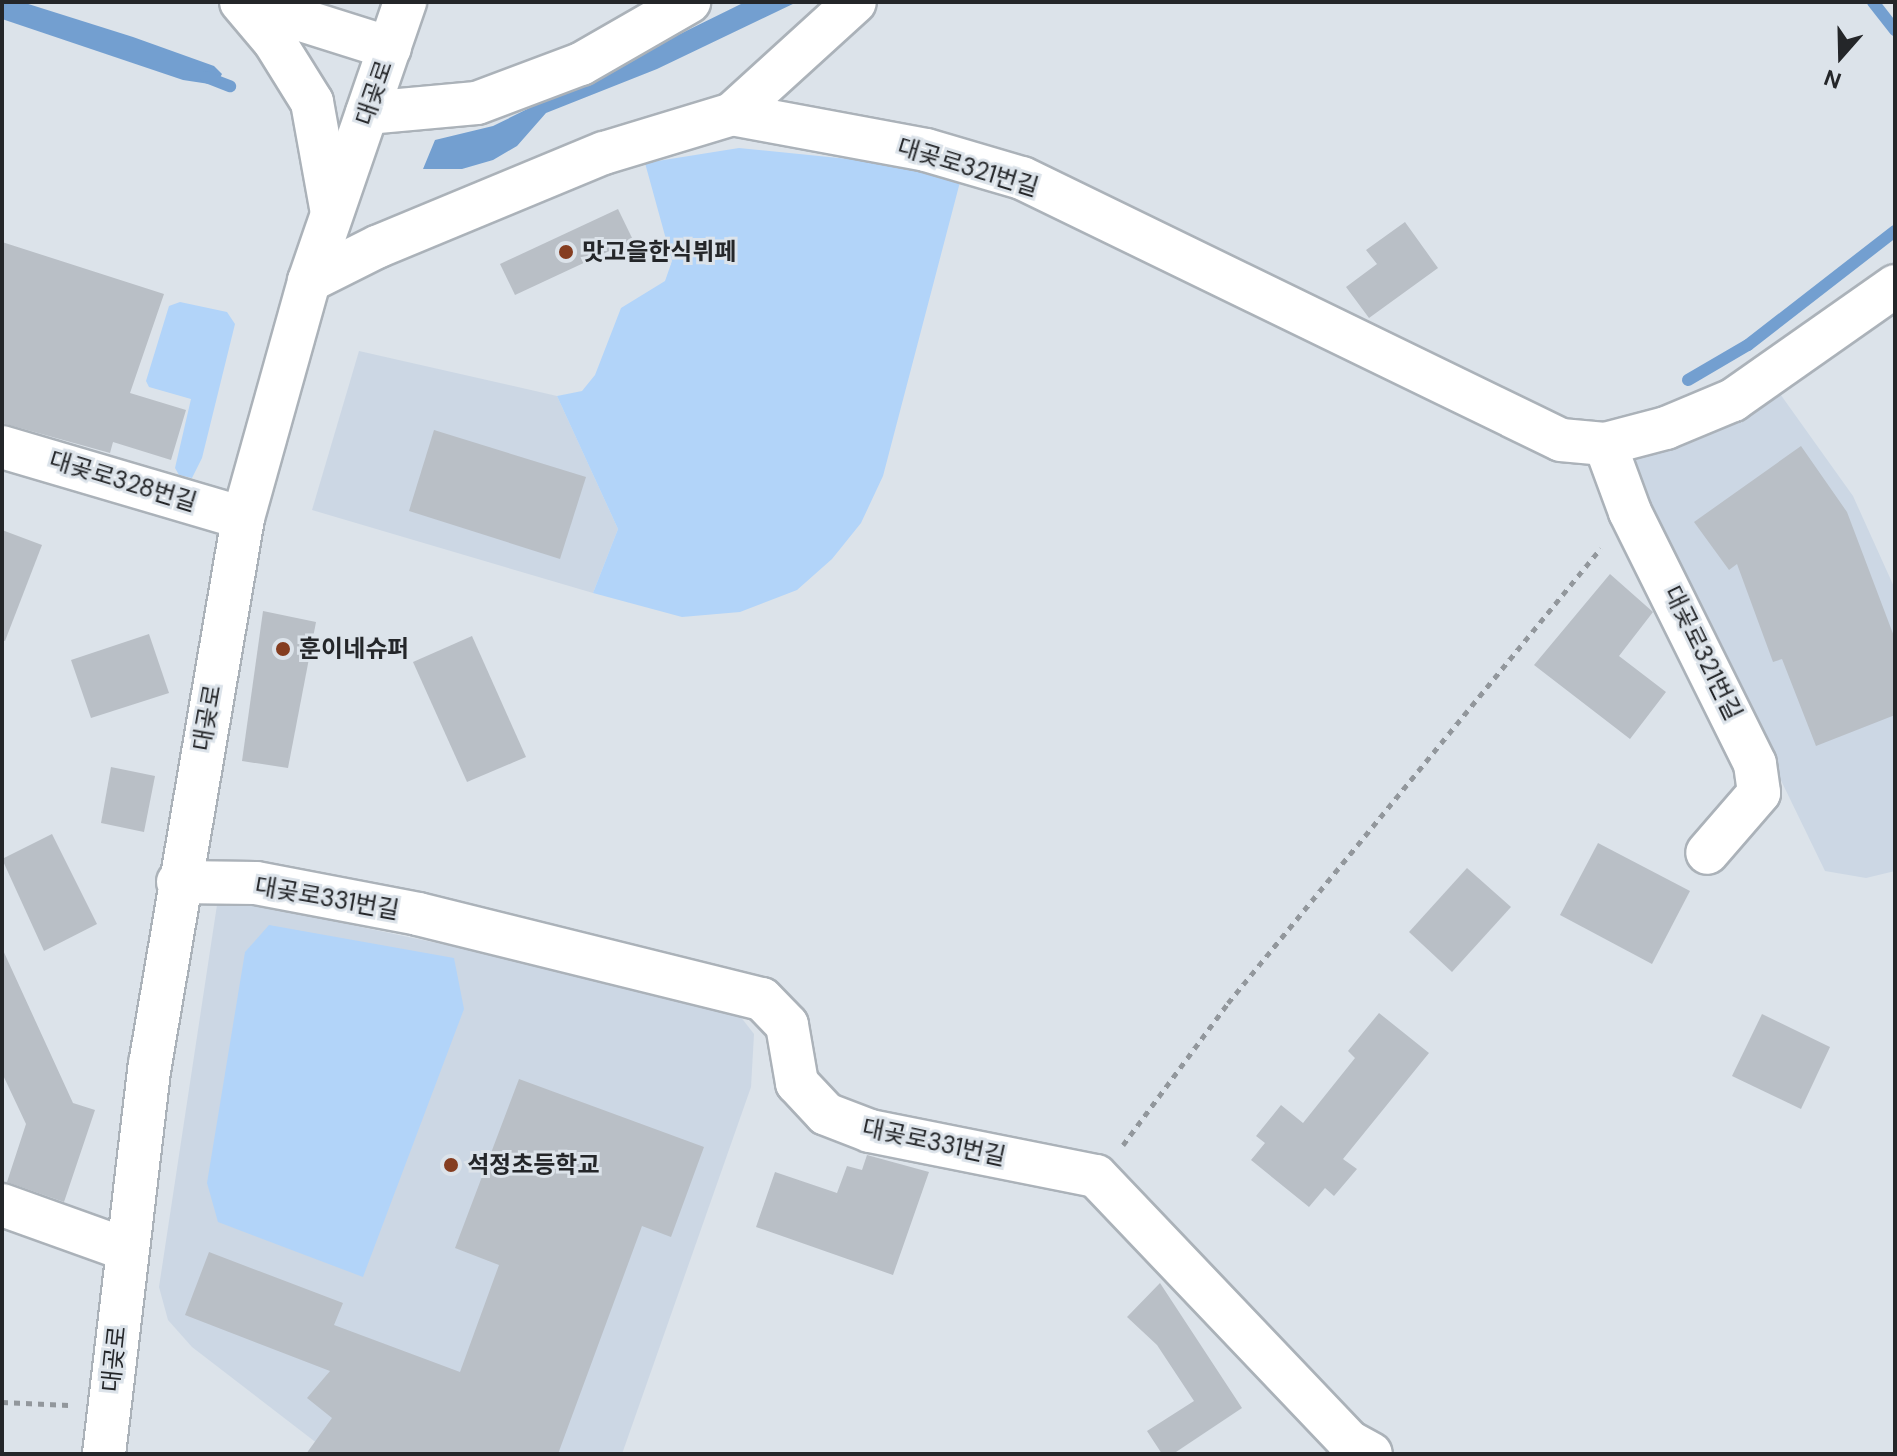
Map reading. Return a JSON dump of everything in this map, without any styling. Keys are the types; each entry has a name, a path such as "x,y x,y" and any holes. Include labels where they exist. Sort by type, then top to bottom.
{"street":[{"path":"243,2 390,48"},
{"path":"243,2 274,41 312,102 332,215"},
{"name":"대곶로","path":"104,1454 125,1249 178,882 243,518 309,281 405,2"},
{"path":"367,113 477,103 581,64 689,2"},
{"path":"732,114 855,2"},
{"name":"대곶로321번길","path":"309,281 379,246 604,153 732,114 926,150 1022,178 1561,440 1605,444 1666,428 1733,400 1895,286"},
{"name":"대곶로321번길","path":"1605,444 1630,512 1755,764 1759,793 1707,853"},
{"name":"대곶로328번길","path":"2,447 243,518"},
{"name":"대곶로331번길","path":"178,882 256,883 418,914 762,999 787,1025 797,1083 826,1114 870,1131 1096,1176"},
{"path":"1096,1176 1348,1441 1371,1454"},
{"path":"2,1205 125,1249"}],"path":[{"path":"1096,1176 1145,1122 1228,1003 1630,512"},
{"path":"2,1402 109,1407"}],"shaded area":[{"path":"2,2 22,2 133,37 214,66 222,74 216,85 183,80 2,19"},
{"path":"745,2 797,2 657,69 546,113 517,146 493,160 462,169 423,169 435,140 493,126"},
{"path":"739,148 898,164 960,182 883,476 861,523 832,559 797,590 740,612 682,617 593,593 618,529 557,396 582,391 595,375 621,308 665,281 672,261 645,163"},
{"path":"180,302 227,312 235,324 202,458 192,478 179,475 175,468 191,399 149,387 146,381 169,306"},
{"path":"359,351 557,396 618,529 593,593 312,510"},
{"path":"1778,391 1853,496 1895,589 1895,871 1866,878 1825,871 1708,630 1627,480 1632,453"},
{"name":"석정초등학교","path":"217,905 257,905 598,977 740,1016 754,1034 751,1087 622,1454 331,1454 192,1347 168,1320 159,1287"},
{"path":"269,925 454,958 464,1009 363,1277 218,1222 207,1183 245,952"}],"building":[{"name":"맛고을한식뷔페","path":"618,209 633,240 515,295 500,264"},
{"path":"1405,222 1438,268 1369,318 1346,287 1377,264 1366,250"},
{"path":"2,242 164,294 130,393 186,410 171,460 113,442 110,453 2,423"},
{"path":"434,430 586,477 560,559 409,511"},
{"path":"1801,446 1847,512 1895,639 1895,715 1816,746 1782,659 1773,662 1737,564 1729,570 1694,522"},
{"path":"2,530 42,545 5,641 2,640"},
{"path":"1610,574 1653,612 1619,656 1666,692 1630,739 1534,665"},
{"path":"263,611 316,622 288,768 242,761"},
{"path":"149,634 169,693 91,718 71,660"},
{"path":"472,636 526,757 467,782 413,662"},
{"path":"111,767 155,776 144,832 101,823"},
{"path":"52,834 97,924 44,951 2,859"},
{"path":"1598,843 1690,891 1652,964 1560,915"},
{"path":"1467,868 1511,907 1452,972 1409,932"},
{"path":"2,948 73,1103 95,1110 64,1202 7,1182 26,1124 2,1073"},
{"path":"1379,1013 1429,1053 1343,1159 1357,1169 1334,1196 1325,1188 1309,1207 1251,1160 1265,1143 1256,1136 1281,1105 1303,1123 1355,1058 1348,1051"},
{"path":"1762,1014 1830,1047 1801,1109 1732,1076"},
{"path":"519,1079 704,1147 671,1237 642,1226 558,1454 306,1454 332,1418 307,1398 330,1371 185,1315 209,1252 343,1303 334,1325 460,1372 499,1265 455,1248"},
{"path":"867,1155 929,1172 893,1275 756,1227 775,1172 837,1193 847,1166 862,1170"},
{"path":"1160,1283 1242,1408 1173,1454 1162,1454 1147,1431 1194,1401 1157,1345 1127,1317"}],"waterway":[{"path":"1873,2 1895,30"},
{"path":"206,77 230,86"},
{"path":"1688,380 1748,345 1895,231"}],"place":[{"name":"맛고을한식뷔페","path":"566,252"},
{"name":"훈이네슈퍼","path":"283,649"},
{"name":"석정초등학교","path":"451,1165"}]}
